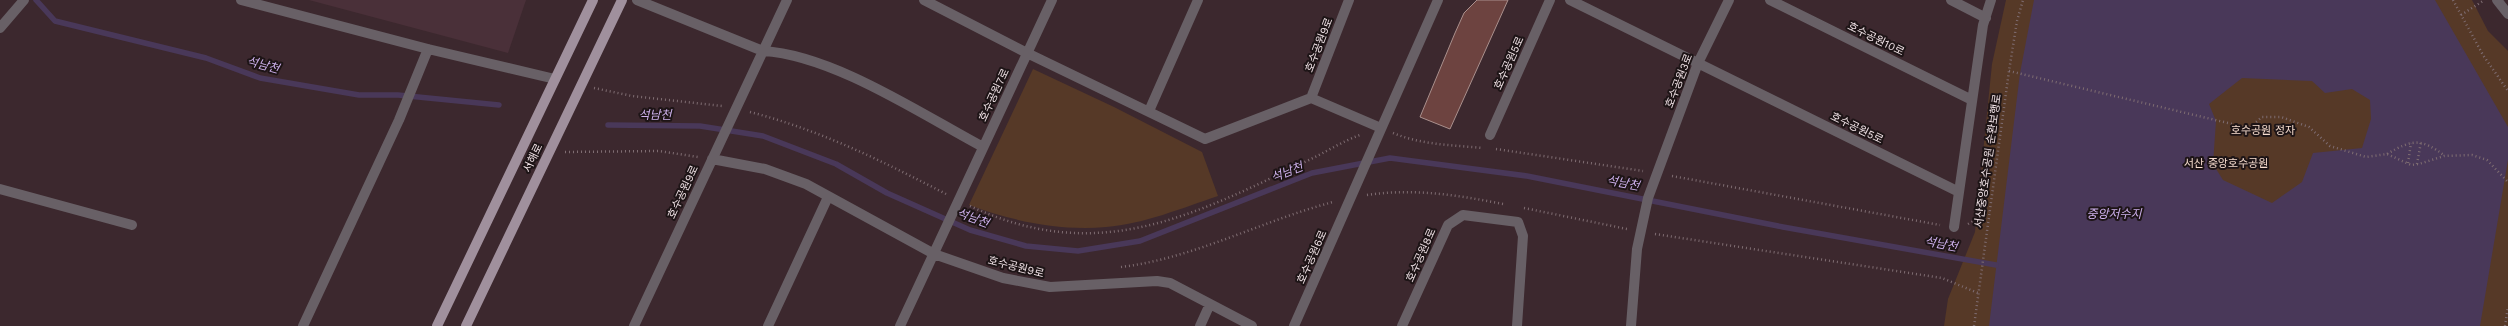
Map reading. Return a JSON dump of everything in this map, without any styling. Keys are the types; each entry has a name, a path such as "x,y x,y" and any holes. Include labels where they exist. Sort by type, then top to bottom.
{"main road":[{"name":"서해로","path":"437,326 593,0"},
{"name":"서해로","path":"466,326 622,0"}],"street":[{"path":"0,28 24,0"},
{"path":"241,0 428,49 555,79"},
{"path":"637,0 762,51 785,53 811,60 860,81 983,147"},
{"path":"712,159 787,0"},
{"path":"924,0 1027,53 1205,139 1312,98 1381,128 1438,0"},
{"name":"호수공원7로","path":"934,254 1052,0"},
{"path":"1149,111 1198,0"},
{"name":"호수공원9로","path":"1312,98 1349,0"},
{"name":"호수공원5로","path":"1490,135 1550,0"},
{"name":"호수공원5로","path":"1570,0 1959,192"},
{"name":"호수공원3로","path":"1641,232 1648,198 1698,63 1729,0"},
{"name":"호수공원10로","path":"1770,0 1972,100"},
{"path":"1951,0 1986,18"},
{"path":"1954,227 1972,100 1986,18 1991,0"},
{"path":"2497,0 2508,14"},
{"path":"303,326 398,120 428,49"},
{"name":"호수공원6로","path":"1294,326 1381,128"},
{"name":"호수공원9로","path":"634,326 712,159 765,168 806,184 934,254 1003,278 1050,287 1157,281 1170,283 1252,326"},
{"path":"0,189 132,225"},
{"path":"768,326 828,197"},
{"name":"호수공원8로","path":"1402,326 1448,225 1463,215 1518,222 1523,236 1517,326"},
{"path":"1630,326 1641,232"},
{"path":"900,326 934,254"},
{"path":"1200,326 1210,304"}],"path":[{"name":"서산중앙호수공원 순환보행로","path":"1974,326 2009,71 2017,21 2023,0"},
{"path":"2453,0 2483,55 2508,91"},
{"path":"2461,15 2485,0"},
{"path":"2009,71 2249,128 2262,117 2281,117 2309,126 2318,133 2323,141 2339,150 2366,157 2387,154 2411,143 2421,142 2432,146 2445,156"},
{"path":"582,84 632,96 736,108 802,126 837,140 958,201 1006,221 1038,230 1079,235 1122,232 1172,221 1358,136 1381,128 1407,139 1422,142 1485,148"},
{"path":"2417,164 2421,142"},
{"path":"2408,164 2411,143"},
{"path":"1493,148 1657,173 1954,227 1964,226 1989,212"},
{"path":"2387,154 2408,164 2417,164 2445,156 2472,155 2487,160 2508,182"},
{"path":"1119,267 1151,263 1196,250 1298,211 1351,197"},
{"path":"1641,232 1942,278 1978,293"},
{"path":"2504,326 2508,307"}],"shaded area":[{"path":"309,0 526,0 508,53"}],"green space":[{"name":"중앙저수지","path":"2006,0 2472,0 2488,31 2508,51 2508,326 1944,326 1948,299 1975,232 1992,64"},
{"path":"1033,69 1114,107 1202,152 1218,196 1163,215 1134,223 1088,228 1071,228 1036,224 1002,216 969,205"}],"water":[{"name":"중앙저수지","path":"2034,0 2435,0 2508,127 2508,160 2480,326 1989,326 2020,73","holes":["2242,78 2312,81 2325,93 2352,89 2370,100 2371,119 2362,148 2313,153 2302,182 2272,203 2223,180 2213,164 2216,121 2209,104"]}],"building":[{"path":"1477,0 1508,0 1450,129 1420,117 1464,13"}],"waterway":[{"name":"석남천","path":"36,0 55,21 206,58 260,78 359,95 398,95 499,105"},
{"name":"석남천","path":"608,125 700,126 763,136 836,164 887,193 970,230 1026,246 1078,251 1140,241 1312,173 1390,158 1527,176 1783,227 1996,265"}],"park label":[{"name":"호수공원 정자","path":"2263,130"},
{"name":"서산 중앙호수공원","path":"2226,163"}]}
